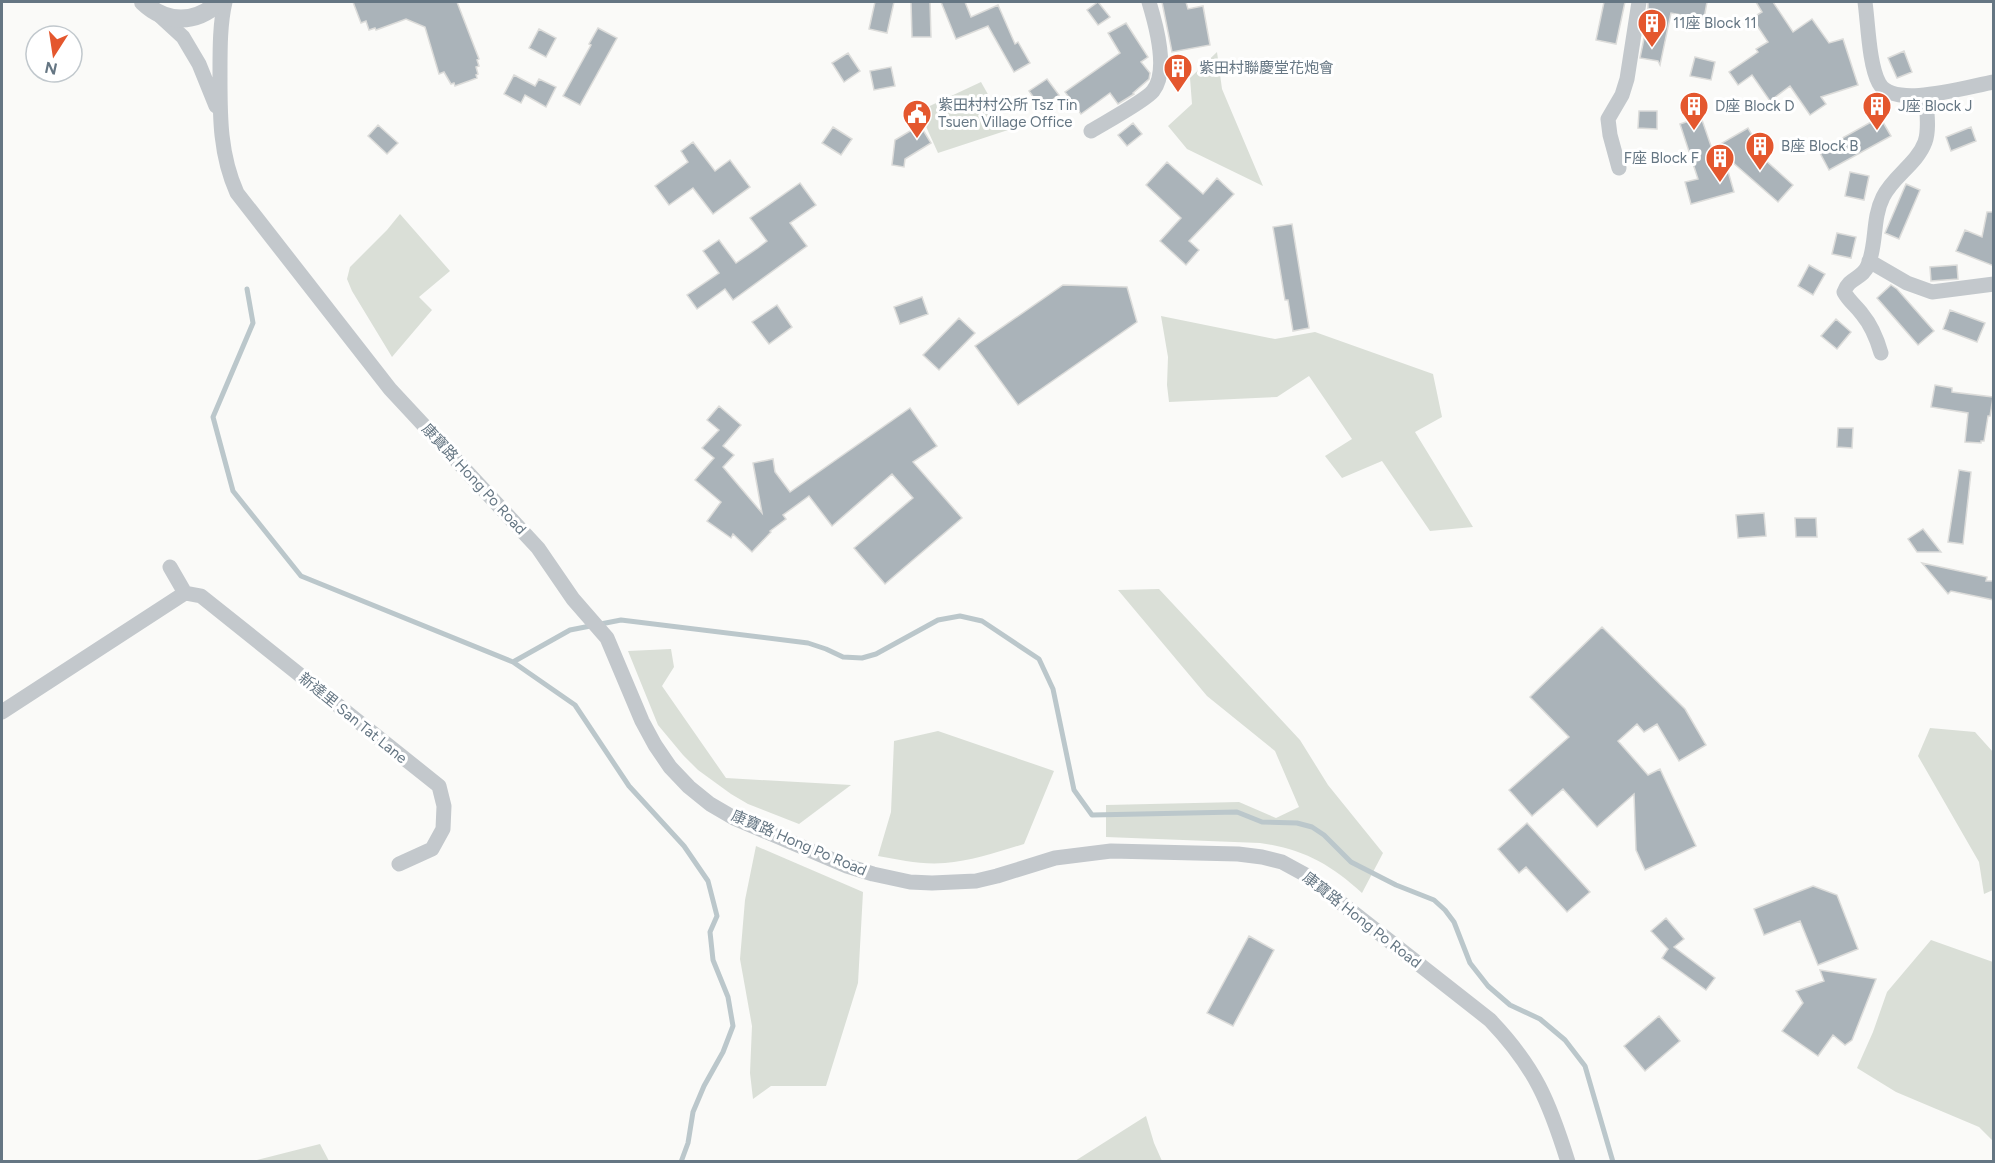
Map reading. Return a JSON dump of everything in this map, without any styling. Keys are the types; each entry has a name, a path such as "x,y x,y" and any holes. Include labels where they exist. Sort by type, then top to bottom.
{"street":[{"path":"143,2 158,13 171,18 193,18 219,2"},
{"name":"康寶路 Hong Po Road","path":"225,2 220,53 220,115 222,140 230,178 248,208 390,389 538,548 573,598 607,638 642,721 655,745 670,767 689,787 734,818 868,873 910,882 954,883 997,876 1055,858 1110,851 1238,854 1282,862 1304,874 1477,1009 1502,1033 1528,1066 1544,1093 1569,1161"},
{"path":"1091,131 1152,93 1160,81 1161,64 1149,2"},
{"path":"1619,168 1608,119 1622,95 1627,79 1639,2"},
{"path":"1865,2 1875,73 1880,86 1886,92 1904,96 1926,95 1994,82"},
{"name":"康寶路 Hong Po Road","path":"158,13 183,37 199,64 220,115"},
{"path":"1881,353 1870,324 1844,292 1847,284 1865,272 1883,197 1925,141 1926,95"},
{"path":"1869,261 1907,283 1932,292 1994,284"},
{"path":"2,712 185,593 170,567"},
{"name":"新達里 San Tat Lane","path":"185,593 201,596 438,786 444,806 443,829 432,849 399,864"}],"shaded area":[{"path":"1217,52 1222,89 1263,186 1187,149 1168,126 1192,104 1190,78"},
{"path":"981,82 1008,130 938,153 919,111"},
{"path":"400,214 450,271 419,297 432,310 392,357 347,279 350,267"},
{"path":"1161,316 1275,339 1315,332 1433,374 1442,417 1415,432 1473,527 1430,531 1382,461 1342,478 1325,456 1352,439 1309,376 1277,397 1169,402 1168,357"},
{"path":"1159,589 1300,740 1328,785 1383,853 1362,893 1327,866 1290,849 1260,843 1106,837 1106,805 1239,802 1276,818 1299,807 1275,751 1207,696 1118,590"},
{"path":"671,649 674,667 662,686 726,778 851,785 799,824 748,804 698,770 658,725 628,651"},
{"path":"1930,728 1975,732 1993,752 1993,890 1984,894 1979,862 1918,756"},
{"path":"938,731 1054,771 1024,844 975,858 945,863 919,863 878,856 891,812 894,741"},
{"path":"756,846 863,892 858,983 826,1086 771,1086 753,1099 750,1073 752,1026 740,959 745,900"},
{"path":"1931,940 1993,962 1993,1141 1979,1127 1896,1092 1857,1068 1887,992"},
{"path":"1146,1116 1162,1161 1075,1161"},
{"path":"320,1144 329,1161 253,1161"}],"building":[{"path":"353,2 457,2 479,59 477,60 479,66 476,67 477,78 455,86 454,83 451,84 444,72 439,74 425,27 406,19 376,30 375,28 369,30 366,21 361,23"},
{"path":"875,2 894,2 887,33 869,29"},
{"path":"911,2 930,2 931,37 912,37"},
{"path":"941,2 965,2 971,17 998,5 1015,44 1018,42 1030,63 1014,72 988,26 956,39"},
{"path":"1098,2 1110,17 1098,25 1087,10"},
{"path":"1162,2 1186,2 1188,9 1203,6 1210,45 1172,52"},
{"path":"1604,2 1625,2 1616,44 1596,40"},
{"path":"1648,2 1707,2 1704,19 1671,13 1660,65 1658,61 1640,58 1650,9 1648,9"},
{"path":"1756,2 1773,2 1793,32 1812,19 1829,43 1843,39 1858,85 1821,97 1826,104 1810,115 1790,86 1770,101 1752,75 1738,85 1729,72 1758,52 1756,49 1768,42 1752,18 1762,12"},
{"path":"1126,23 1148,57 1141,62 1150,73 1149,79 1134,94 1118,104 1110,93 1081,114 1065,92 1120,53 1108,33"},
{"path":"598,28 617,38 580,105 563,96"},
{"path":"539,29 556,38 546,57 529,48"},
{"path":"1904,51 1912,72 1897,78 1888,58"},
{"path":"848,53 860,71 844,82 832,63"},
{"path":"1695,57 1715,62 1711,80 1690,76"},
{"path":"891,67 895,86 874,90 870,71"},
{"path":"514,75 535,86 539,79 556,87 546,107 525,95 521,103 504,94"},
{"path":"1047,79 1059,95 1041,108 1029,91"},
{"path":"1639,111 1657,111 1657,129 1638,128"},
{"path":"1701,117 1712,149 1748,128 1759,147 1754,150 1793,185 1778,202 1723,154 1734,192 1691,204 1685,182 1698,179 1680,124"},
{"path":"1880,117 1891,136 1829,170 1819,151"},
{"path":"1133,123 1142,134 1127,146 1118,135"},
{"path":"378,125 398,143 387,154 368,136"},
{"path":"920,125 931,143 905,159 904,167 892,165 895,140"},
{"path":"833,127 852,139 841,155 822,143"},
{"path":"1971,127 1976,141 1951,151 1946,137"},
{"path":"693,142 715,171 730,160 750,187 713,214 693,188 669,205 655,186 688,162 681,151"},
{"path":"1167,162 1203,194 1217,178 1234,194 1189,241 1199,250 1186,265 1160,241 1181,218 1146,185"},
{"path":"1850,172 1869,176 1864,200 1845,196"},
{"path":"800,183 816,205 790,223 807,246 733,300 725,289 697,309 687,295 719,273 703,251 719,240 736,263 758,248 767,241 750,218"},
{"path":"1906,184 1920,190 1899,239 1885,233"},
{"path":"1987,212 1994,212 1994,266 1956,251 1965,230 1982,237"},
{"path":"1292,224 1309,328 1293,331 1288,300 1285,300 1273,227"},
{"path":"1837,233 1856,237 1851,258 1832,254"},
{"path":"1809,265 1825,274 1813,295 1798,286"},
{"path":"1957,265 1958,279 1931,281 1930,267"},
{"path":"1063,285 1127,287 1137,322 1018,405 975,346"},
{"path":"1891,285 1934,331 1918,345 1877,298"},
{"path":"922,297 928,314 900,324 894,307"},
{"path":"777,305 792,327 769,344 752,322"},
{"path":"1950,310 1985,323 1977,342 1943,329"},
{"path":"959,318 975,333 939,370 923,355"},
{"path":"1836,319 1851,332 1837,349 1821,336"},
{"path":"1935,385 1952,388 1952,392 1993,397 1984,441 1981,443 1965,442 1968,413 1931,407"},
{"path":"719,406 741,425 723,446 734,455 723,467 762,513 753,463 773,459 775,472 790,492 910,408 937,446 913,462 962,518 885,584 854,548 913,498 892,474 832,526 809,496 783,515 786,519 770,531 752,552 733,534 731,538 707,521 721,502 695,480 714,458 702,448 719,430 707,420"},
{"path":"1838,428 1853,428 1852,448 1837,447"},
{"path":"1959,470 1971,472 1963,544 1948,542"},
{"path":"1764,513 1766,536 1738,538 1736,515"},
{"path":"1795,518 1816,518 1817,537 1796,537"},
{"path":"1923,529 1941,552 1917,552 1908,539"},
{"path":"1922,563 1987,577 1986,581 1994,581 1994,600 1951,591 1948,594"},
{"path":"1602,627 1685,709 1706,745 1679,761 1657,724 1644,732 1637,724 1618,741 1648,775 1660,769 1696,846 1645,870 1636,850 1634,794 1597,827 1563,789 1532,816 1509,790 1569,737 1530,697"},
{"path":"1527,823 1590,892 1567,912 1526,867 1519,873 1498,849"},
{"path":"1813,886 1837,895 1858,949 1818,965 1800,921 1764,935 1754,909"},
{"path":"1666,918 1684,939 1674,947 1715,978 1706,990 1662,958 1668,949 1651,931"},
{"path":"1249,936 1274,950 1233,1026 1207,1013"},
{"path":"1820,970 1876,979 1852,1040 1845,1045 1833,1035 1818,1056 1782,1031 1803,1003 1796,991 1824,981"},
{"path":"1659,1016 1680,1041 1645,1071 1624,1046"}],"waterway":[{"path":"247,289 253,323 213,417 233,491 301,576 513,662 570,630 621,620 808,643 843,657 862,658 876,654 938,620 960,616 982,621 1039,659 1053,689 1074,790 1092,815 1237,812 1262,822 1297,823 1312,827 1324,835 1351,862 1396,885 1434,900 1454,922 1470,963 1488,986 1510,1005 1540,1019 1565,1040 1585,1066 1613,1162"},
{"path":"513,662 575,705 629,786 684,846 708,881 717,916 710,932 713,960 728,997 733,1026 723,1052 693,1112 688,1143 681,1162"}],"place":[{"name":"11座 Block 11","path":"1652,48"},
{"name":"紫田村聯慶堂花炮會","path":"1178,94"},
{"name":"D座 Block D","path":"1694,132"},
{"name":"J座 Block J","path":"1877,132"},
{"name":"紫田村村公所 Tsz Tin Tsuen Village Office","path":"917,140"},
{"name":"B座 Block B","path":"1760,172"},
{"name":"F座 Block F","path":"1720,184"}]}
